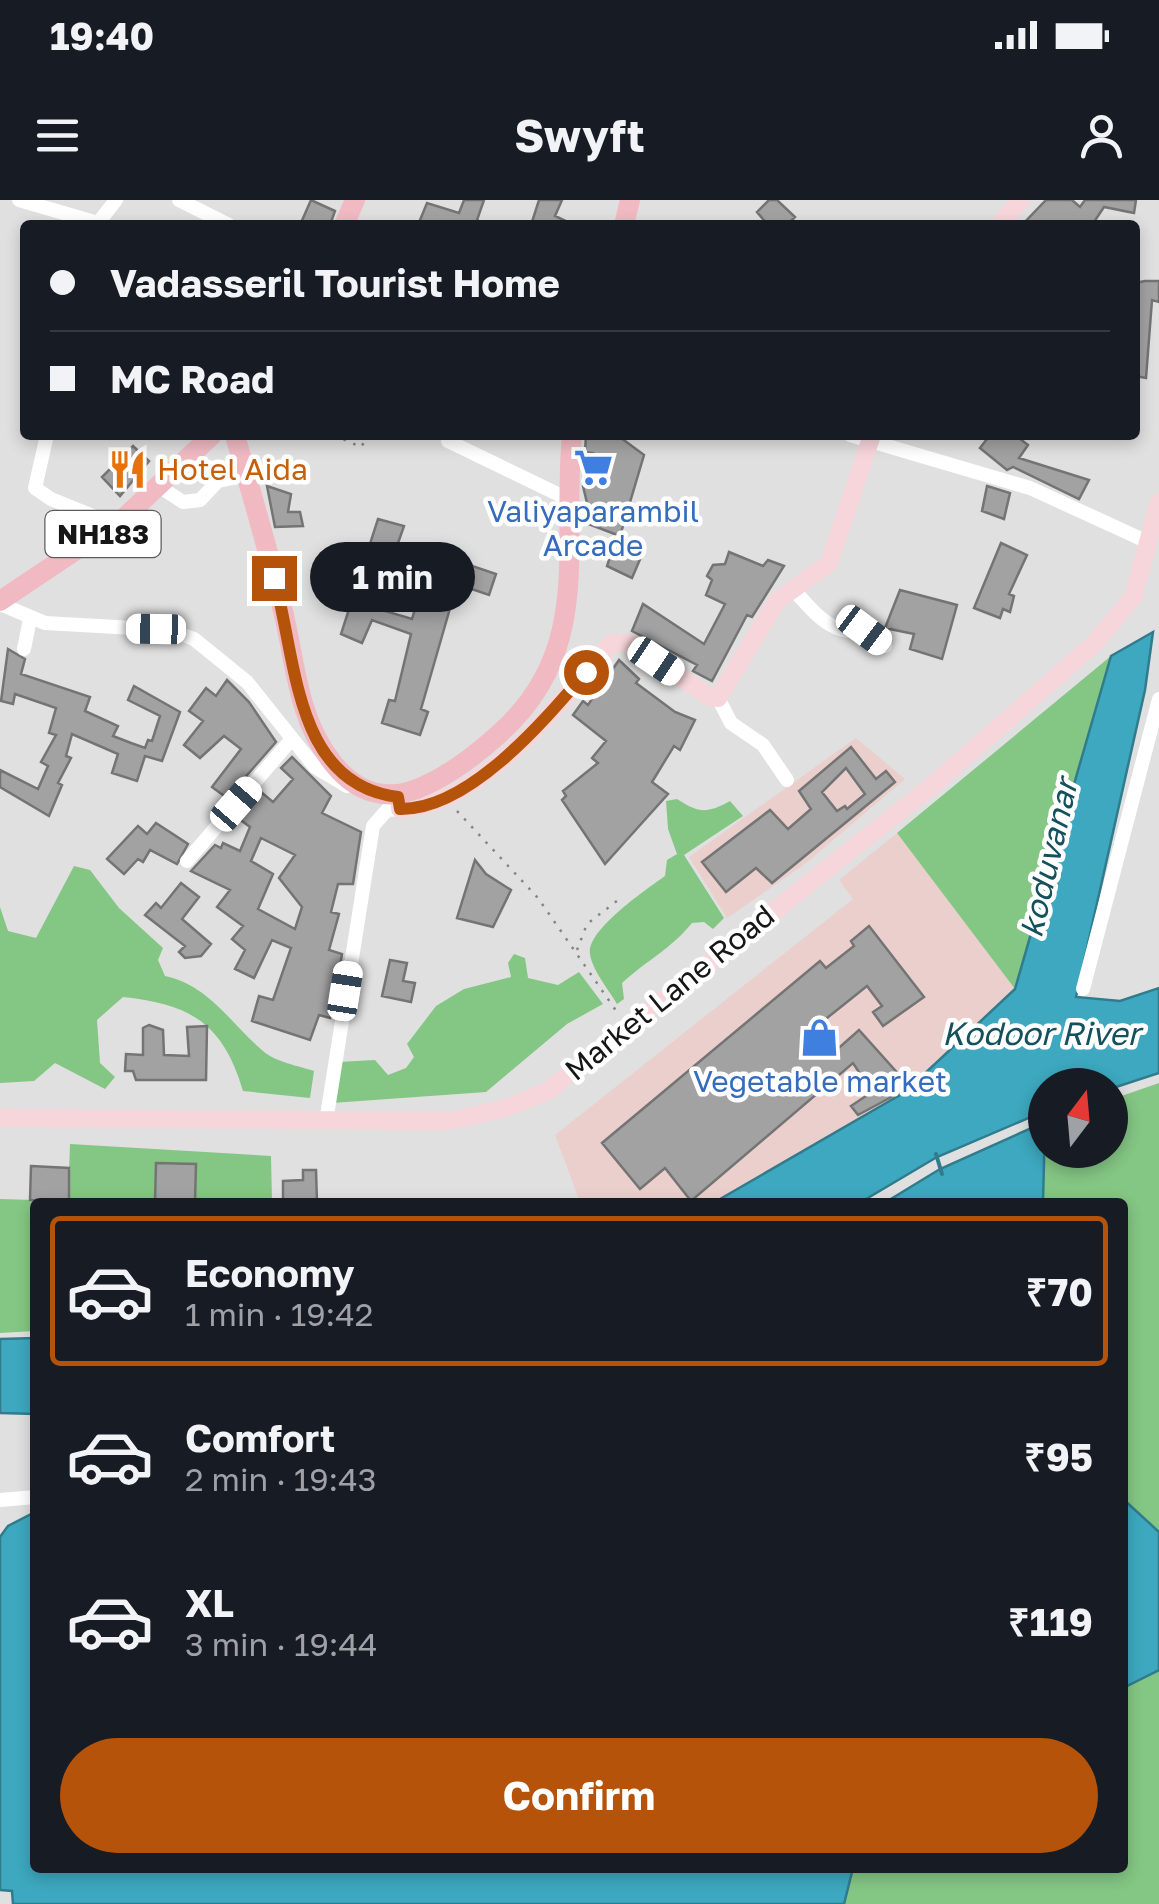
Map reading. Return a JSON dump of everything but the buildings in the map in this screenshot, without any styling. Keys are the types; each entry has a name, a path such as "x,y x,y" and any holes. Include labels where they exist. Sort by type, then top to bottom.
{"highway":[{"name":"NH183","path":"0,602 115,525 205,440"},
{"path":"236,440 284,612 295,681 308,723 330,760 367,792 399,803 465,764 538,692 558,654 565,619 572,440"},
{"path":"192,450 213,452 232,462 243,476"}],"main road":[{"path":"1003,220 1021,200"},
{"path":"399,803 425,810 448,798 540,728 612,643 629,643 718,698 777,601 829,564 870,440"},
{"name":"Market Lane Road","path":"0,1118 448,1121 506,1108 548,1092 934,784 1094,643 1133,598 1159,502"}],"street":[{"path":"19,200 85,220"},
{"path":"179,200 219,220"},
{"path":"46,440 35,488 50,500 115,525"},
{"path":"877,440 1030,488 1148,542"},
{"path":"448,441 570,500"},
{"path":"157,485 183,502 200,500 218,481 243,476"},
{"path":"793,590 823,621 839,630 864,630 885,646"},
{"path":"0,602 30,618 65,626 182,633 248,682 315,767 341,784 367,792"},
{"path":"24,648 30,618"},
{"path":"718,698 730,723 763,745 787,780"},
{"path":"1083,989 1159,699"},
{"path":"188,860 292,740"},
{"path":"326,1122 374,826 399,803"},
{"path":"0,1500 30,1497"}],"path":[{"path":"345,440 361,447 366,440"},
{"path":"448,798 503,866 538,898 628,1029"},
{"path":"577,951 587,924 622,897"}],"shaded area":[{"path":"856,738 905,779 805,864 727,918 689,857"},
{"name":"Vegetable market","path":"897,833 1015,989 905,1092 722,1198 579,1198 555,1135 853,899 839,880"}],"green space":[{"path":"1111,656 1015,989 897,833"},
{"path":"677,799 703,810 730,801 743,816 684,855 724,918 713,929 704,922 692,923 622,983 624,999 617,1004 594,967 591,944 607,922 665,876 667,860 677,854 668,829 666,801"},
{"path":"74,866 90,870 119,908 163,948 158,960 165,976 207,997 268,1055 314,1071 310,1098 243,1091 225,1049 201,1021 167,1005 123,997 97,1020 100,1063 115,1077 105,1089 55,1063 34,1081 0,1083 0,907 8,931 36,938"},
{"path":"514,954 525,958 528,978 558,985 579,972 603,1004 567,1024 486,1092 332,1103 338,1062 375,1060 388,1075 406,1068 414,1057 407,1044 436,1006 464,989 511,977 508,963"},
{"path":"1159,1083 1159,1904 13,1904 12,1891 0,1890 0,1537 8,1526 30,1515 30,1873 1128,1873 1128,1198 893,1198 940,1169 1028,1130 1028,1168 1128,1168 1128,1094"},
{"path":"70,1144 271,1156 272,1198 68,1198"},
{"path":"0,1199 30,1200 30,1331 0,1333"}],"water":[{"name":"Kodoor River","path":"1153,632 1145,690 1076,997 1120,1001 1159,988 1159,1073 1128,1083 1128,1068 1028,1068 1028,1118 937,1157 868,1198 722,1198 905,1092 1015,989 1111,656"},
{"path":"1028,1130 1028,1168 1044,1168 1043,1198 893,1198 940,1169"},
{"path":"30,1338 30,1414 0,1413 0,1339"},
{"path":"1128,1504 1159,1532 1159,1670 1128,1686"},
{"path":"30,1515 30,1873 852,1873 844,1904 13,1904 12,1891 0,1890 0,1537 8,1526"}],"waterway":[{"path":"936,1154 942,1174"}],"place":[{"name":"Valiyaparambil Arcade","path":"593,468"},
{"name":"Hotel Aida","path":"127,470"},
{"name":"Vegetable market","path":"820,1038"}],"route":[{"path":"274,578 284,612 295,681 308,723 330,760 348,780 367,792 398,797 400,809 425,810 481,774 540,728 586,672"}],"water label":[{"name":"koduvanar","path":"1049,858"}]}
